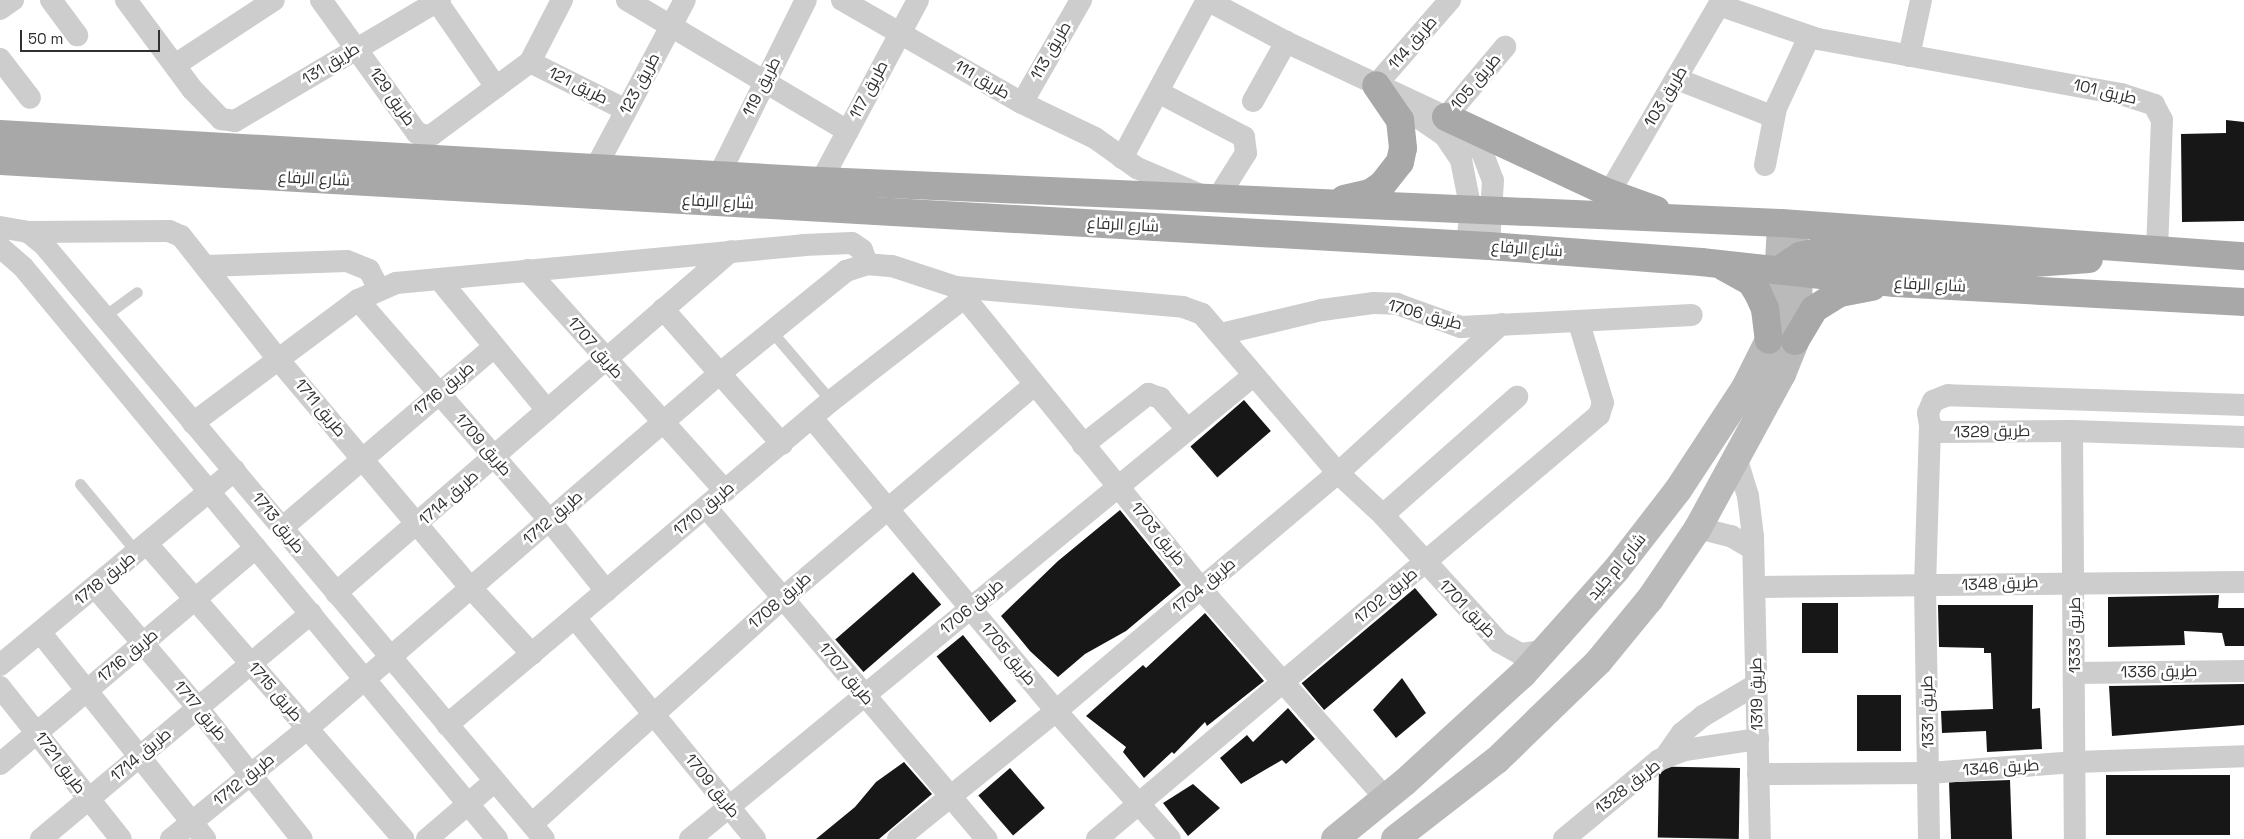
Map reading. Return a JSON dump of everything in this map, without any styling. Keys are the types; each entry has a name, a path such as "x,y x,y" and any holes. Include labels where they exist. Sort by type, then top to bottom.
{"main road":[{"path":"1317,204 1370,193 1392,175 1400,162 1403,148 1400,120 1376,85"},
{"path":"1446,117 1609,193 1680,219"},
{"name":"شارع الرفاع","path":"0,134 821,181 1787,224 2244,256"},
{"name":"شارع الرفاع","path":"0,161 1478,245 1701,262 1793,266 1895,283 2244,302"},
{"path":"1793,266 1818,252 2021,264 2070,261 2149,250"},
{"path":"1701,262 1729,268 1751,282 1782,341 1814,309 1840,293 1895,283"}],"street":[{"path":"0,9 13,0"},
{"path":"51,0 77,35"},
{"path":"129,1 175,65 274,0"},
{"name":"طريق 129","path":"321,0 357,47 417,133 426,136 434,134 530,62"},
{"path":"530,62 562,0"},
{"path":"627,0 672,24 764,83 848,130"},
{"name":"طريق 123","path":"595,169 685,0"},
{"name":"طريق 119","path":"719,175 806,0"},
{"name":"طريق 111","path":"842,0 1022,103 1095,138 1137,168 1213,199"},
{"name":"طريق 117","path":"821,181 918,0"},
{"name":"طريق 113","path":"1022,103 1081,0"},
{"path":"1122,158 1207,0 1286,42 1446,117 1472,140 1489,166 1494,188 1482,210 1478,245"},
{"name":"طريق 114","path":"1376,85 1450,0"},
{"path":"1909,56 1921,0"},
{"path":"438,1 496,87"},
{"name":"طريق 131","path":"175,65 192,89 221,119 235,121 250,115 357,47 438,1"},
{"name":"طريق 101","path":"1721,2 1809,37 2121,94 2154,104 2162,120 2149,250"},
{"name":"طريق 103","path":"1609,193 1721,2"},
{"path":"1765,165 1774,117 1809,37"},
{"path":"1254,101 1286,42"},
{"name":"طريق 105","path":"1446,117 1505,47"},
{"path":"0,59 30,98"},
{"name":"طريق 121","path":"530,62 626,110"},
{"path":"1677,79 1774,117"},
{"path":"1376,85 1445,136 1453,146 1482,210"},
{"path":"1158,92 1244,136 1246,153 1213,199"},
{"name":"شارع ام جليد","path":"1395,839 1497,760 1599,661 1650,599 1698,528 1782,374 1782,341 1793,266 1787,224"},
{"path":"0,227 28,232"},
{"name":"طريق 1711","path":"28,232 169,231 181,236 277,358 471,588 532,654"},
{"name":"طريق 1713","path":"28,232 44,245 103,317 235,470 389,658 538,831"},
{"path":"193,423 277,358 358,300 396,283 731,252 852,243 862,250 867,264"},
{"name":"طريق 1713","path":"0,247 23,267 210,494 366,678 496,839"},
{"name":"طريق 1714","path":"336,593 418,525 604,360 731,252"},
{"path":"206,266 347,261 369,270 379,289"},
{"name":"طريق 1712","path":"171,839 199,830 251,773 307,729 719,374 773,333 846,272 867,264 892,266 961,292 1183,307 1202,314 1221,334"},
{"name":"طريق 1707","path":"527,270 604,360 725,491"},
{"path":"439,278 493,348 548,410"},
{"name":"طريق 1703","path":"961,292 1033,386 1118,486 1201,589 1385,798"},
{"name":"طريق 1710","path":"447,725 961,292"},
{"name":"طريق 1709","path":"358,300 550,521 606,591"},
{"name":"طريق 1706","path":"1221,334 1322,310 1373,303 1397,304 1461,327 1501,324 1579,323 1692,315"},
{"path":"664,309 782,444"},
{"name":"طريق 1702","path":"1098,839 1599,415 1603,403 1579,323"},
{"name":"طريق 1704","path":"898,839 1056,711 1338,473 1501,324"},
{"name":"طريق 1701","path":"1221,334 1338,473 1383,515 1424,564 1509,650 1521,654 1546,650"},
{"name":"شارع ام جليد","path":"1335,839 1476,719 1546,650 1616,570 1678,490 1745,388 1782,341"},
{"name":"طريق 1716","path":"282,528 439,392 493,348"},
{"name":"طريق 1706","path":"690,839 1254,375"},
{"name":"طريق 1708","path":"538,831 654,714 783,598 1033,386"},
{"path":"1083,444 1148,394 1160,398 1187,429"},
{"name":"طريق 1329","path":"2244,405 1948,396 1933,402 1928,413 1930,426 1939,432 2072,431 2244,437"},
{"path":"1383,515 1517,397"},
{"name":"طريق 1705","path":"812,418 1056,711 1170,839"},
{"name":"طريق 1331","path":"1929,839 1925,586 1930,426"},
{"name":"طريق 1333","path":"2072,431 2075,582 2075,839"},
{"name":"طريق 1319","path":"1736,458 1748,496 1756,587 1760,839"},
{"name":"طريق 1718","path":"3,655 40,632 210,494 235,470"},
{"name":"طريق 1707","path":"706,507 949,798 987,839"},
{"path":"1698,528 1731,536 1753,549"},
{"name":"طريق 1716","path":"0,764 256,548"},
{"name":"طريق 1715","path":"142,549 195,599 403,839"},
{"name":"طريق 1348","path":"1756,587 1925,586 2075,582 2244,582"},
{"name":"طريق 1717","path":"95,587 251,773 298,838"},
{"name":"طريق 1714","path":"41,839 310,613"},
{"name":"طريق 1709","path":"575,618 755,839"},
{"path":"40,632 199,830"},
{"name":"طريق 1336","path":"2075,673 2244,671"},
{"path":"1665,757 1682,733 1696,722 1757,684"},
{"name":"طريق 1721","path":"0,687 38,732 88,799 121,839"},
{"name":"طريق 1328","path":"1564,839 1648,768 1665,757 1685,750 1758,740"},
{"name":"طريق 1346","path":"1758,774 1929,773 2076,762 2244,756"},
{"path":"427,839 495,782"}],"lane":[{"path":"103,317 137,292"},
{"path":"773,333 832,401"},
{"path":"80,484 142,549"}],"building":[{"path":"2226,120 2244,122 2244,221 2182,222 2181,134 2226,133"},
{"path":"1244,400 1271,431 1217,478 1190,447"},
{"path":"1120,510 1181,585 1126,631 1085,654 1058,677 1030,651 1001,616 1058,561"},
{"path":"913,572 941,604 863,672 835,640"},
{"path":"1415,588 1437,615 1324,710 1302,683"},
{"path":"2219,595 2218,608 2244,608 2244,646 2225,646 2222,633 2184,631 2185,645 2108,647 2108,597"},
{"path":"1802,603 1838,603 1838,653 1802,653"},
{"path":"1938,605 2033,605 2032,709 2040,708 2042,749 1987,752 1986,731 1942,733 1941,711 1993,709 1991,653 1984,653 1984,648 1939,647"},
{"path":"1205,613 1264,681 1207,726 1205,722 1174,754 1172,752 1144,778 1123,752 1126,747 1086,716 1143,665 1146,668"},
{"path":"963,635 1016,701 990,722 937,656"},
{"path":"1402,678 1426,713 1396,738 1373,710"},
{"path":"2244,684 2244,725 2112,736 2109,686"},
{"path":"1857,695 1901,695 1901,751 1857,751"},
{"path":"1288,708 1315,739 1286,764 1282,760 1241,784 1220,758 1247,735 1253,742"},
{"path":"904,762 932,794 879,839 816,839 855,807 876,782"},
{"path":"1659,767 1740,768 1739,839 1658,838"},
{"path":"1010,768 1045,808 1013,836 978,796"},
{"path":"2106,775 2230,775 2230,835 2106,835"},
{"path":"2010,780 2012,839 1951,839 1949,782"},
{"path":"1193,784 1220,808 1188,836 1163,803"}]}
